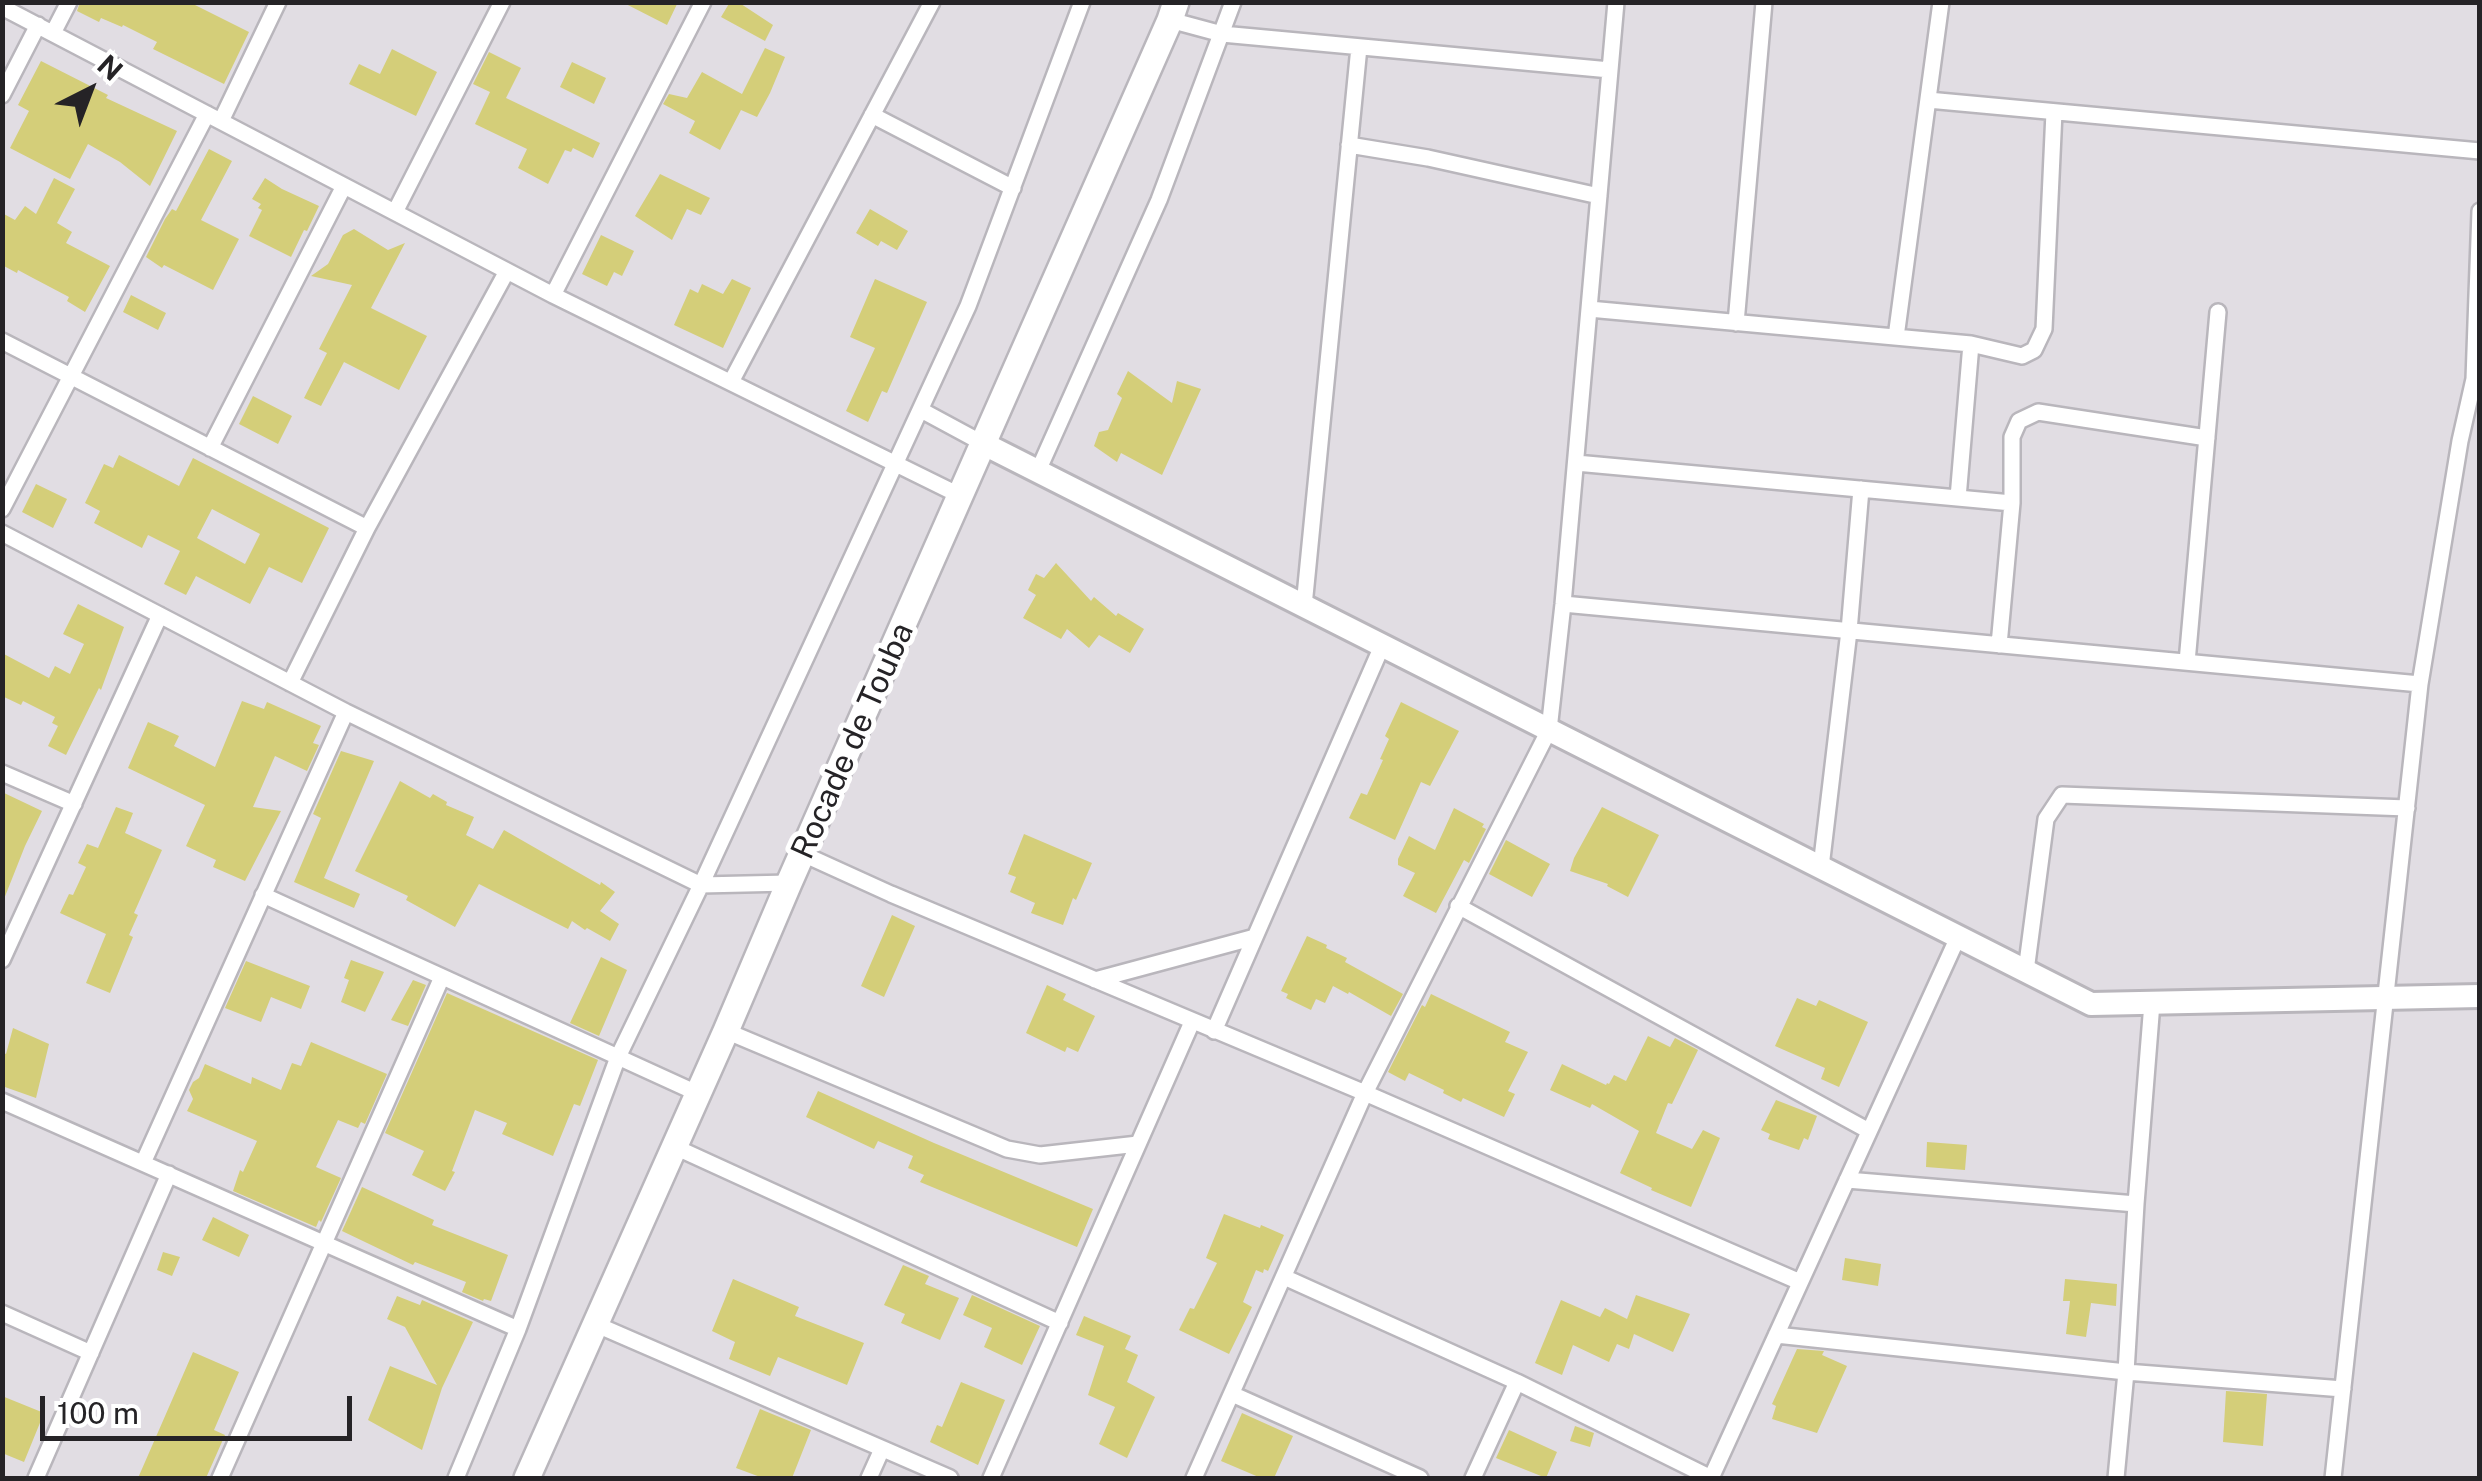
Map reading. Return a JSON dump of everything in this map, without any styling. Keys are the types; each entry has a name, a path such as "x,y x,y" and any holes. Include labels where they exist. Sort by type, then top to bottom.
{"main road":[{"name":"Rocade de Touba","path":"527,1478 1173,11"},
{"path":"984,444 2091,1004 2480,996"}],"street":[{"path":"2,95 69,2"},
{"path":"2,509 278,2"},
{"path":"394,212 502,2"},
{"path":"553,295 703,2"},
{"path":"731,382 932,2"},
{"path":"456,1478 518,1329 618,1058 702,885 968,306 1082,2"},
{"path":"1038,472 1160,200 1233,2"},
{"path":"1194,1478 1365,1093 1549,730 1616,2"},
{"path":"1736,322 1764,2"},
{"path":"1896,337 1941,2"},
{"path":"2,7 553,295 961,496"},
{"path":"1173,11 1222,34 1610,70"},
{"path":"1304,606 1359,47"},
{"path":"1928,100 2480,151"},
{"path":"1589,309 1971,344 2022,356 2034,350 2044,330 2054,112"},
{"path":"872,115 1013,188"},
{"path":"1350,145 1599,196"},
{"path":"210,448 344,186"},
{"path":"2334,1478 2420,684 2474,379 2480,211"},
{"path":"290,683 366,528 506,271"},
{"path":"2188,662 2218,312"},
{"path":"2,341 366,528"},
{"path":"1958,498 1971,344"},
{"path":"920,410 984,444"},
{"path":"1999,644 2012,504 2012,437 2019,421 2038,412 2207,438"},
{"path":"2460,441 2480,442"},
{"path":"1576,463 2012,504"},
{"path":"1821,867 1861,489"},
{"path":"2,533 346,712 702,885 789,883"},
{"path":"1563,604 2420,684"},
{"path":"2,960 160,616"},
{"path":"1214,1031 1382,646"},
{"path":"143,1163 346,712"},
{"path":"2,773 74,804"},
{"path":"2026,971 2046,819 2062,795 2408,808"},
{"path":"804,854 1800,1282"},
{"path":"264,895 699,1094"},
{"path":"1458,906 1869,1131"},
{"path":"1284,1276 1517,1382 1711,1478 1958,936"},
{"path":"1095,980 1255,938"},
{"path":"220,1478 442,977"},
{"path":"2116,1478 2152,1003"},
{"path":"991,1478 1192,1022"},
{"path":"726,1031 1008,1148 1040,1155 1138,1144"},
{"path":"2,1100 518,1329"},
{"path":"675,1147 1060,1323"},
{"path":"36,1478 169,1174"},
{"path":"1847,1180 2136,1204"},
{"path":"2,1314 91,1353"},
{"path":"595,1324 950,1478"},
{"path":"1776,1335 2126,1372 2344,1390"},
{"path":"1473,1478 1517,1382"},
{"path":"1232,1394 1420,1478"},
{"path":"868,1478 882,1449"}],"building":[{"path":"80,2 189,2 249,32 224,84 153,49 157,42 123,25 101,18 99,22 77,11"},
{"path":"622,2 678,2 667,25"},
{"path":"730,2 738,2 773,25 765,41 721,17"},
{"path":"765,48 785,57 770,93 757,117 741,110 720,150 689,133 695,121 663,104 669,94 687,98 702,72 742,94"},
{"path":"392,49 437,72 416,116 349,84 359,64 380,74"},
{"path":"489,52 521,68 506,98 600,143 593,158 573,148 571,152 565,150 548,184 518,168 527,149 475,124 490,92 473,84"},
{"path":"41,61 108,95 106,98 177,131 150,186 120,162 88,144 70,179 10,148 29,111 18,105"},
{"path":"572,62 606,78 594,104 560,87"},
{"path":"209,149 232,161 201,220 239,239 213,290 146,257"},
{"path":"660,174 710,198 701,215 687,209 672,240 635,216"},
{"path":"54,178 75,189 57,223 72,232 66,243 110,266 85,312 67,301 69,297 2,265 2,213 15,220 25,206 36,214"},
{"path":"265,178 319,206 291,257 249,236 262,210 258,208 261,204 252,199"},
{"path":"870,209 908,231 897,250 881,241 878,246 856,233"},
{"path":"354,229 388,250 405,243 371,308 427,336 399,390 344,362 321,406 304,398 327,353 319,349 352,285 311,276 328,264 343,235"},
{"path":"601,235 634,251 622,276 614,272 607,286 582,274"},
{"path":"732,279 751,288 723,348 674,325 690,289 698,293 702,284 723,294"},
{"path":"875,279 927,302 887,393 882,391 868,422 846,411 875,348 850,337"},
{"path":"131,295 166,313 158,330 123,312"},
{"path":"1128,371 1172,403 1177,381 1201,389 1162,475 1121,453 1117,462 1094,446 1099,432 1108,430 1122,398 1117,394"},
{"path":"253,396 292,416 278,444 239,424"},
{"path":"119,455 179,486 193,458 329,528 302,583 269,567 250,604 196,576 186,595 164,584 180,551 148,535 142,548 94,523 100,511 85,503 104,464 113,468","holes":["212,509 260,534 245,564 197,538"]},
{"path":"36,484 67,499 53,528 22,512"},
{"path":"1056,563 1091,601 1094,597 1116,616 1118,613 1144,629 1130,653 1099,635 1089,648 1067,629 1061,639 1023,618 1036,595 1028,590 1036,574 1044,578"},
{"path":"78,604 124,627 101,690 66,755 48,746 58,726 52,723 55,717 23,701 21,705 2,696 2,653 49,678 55,666 70,674 84,644 63,634"},
{"path":"242,701 264,709 267,702 321,726 313,743 319,745 307,771 275,756 253,807 281,811 245,881 213,867 216,860 186,846 205,805 128,768 148,722 179,736 174,746 215,767"},
{"path":"1401,702 1459,731 1430,786 1421,782 1395,840 1349,818 1361,793 1367,795 1383,760 1380,759 1389,739 1385,736"},
{"path":"341,751 374,761 324,878 360,894 354,908 294,882 321,818 313,814"},
{"path":"400,781 474,817 466,835 493,849 504,830 615,892 600,911 619,924 610,941 572,921 568,929 479,884 455,927 406,900 408,896 355,871"},
{"path":"2,792 42,811 4,899"},
{"path":"116,807 133,813 125,833 162,850 134,913 138,915 129,935 133,937 110,993 86,983 106,934 60,913 86,867 78,863 87,844 98,848"},
{"path":"1602,807 1659,835 1628,897 1608,884 1570,871"},
{"path":"1454,808 1484,824 1486,829 1469,863 1464,860 1436,913 1403,896 1415,873 1398,865 1398,859 1409,836 1435,850"},
{"path":"1024,834 1092,863 1063,925 1031,913 1035,903 1010,892 1016,877 1008,874"},
{"path":"1506,840 1550,864 1532,897 1489,874"},
{"path":"892,915 915,926 884,997 861,986"},
{"path":"1307,936 1403,994 1391,1016 1333,986 1325,1003 1316,999 1311,1010 1286,998 1288,994 1281,991"},
{"path":"601,957 627,970 599,1036 570,1023"},
{"path":"351,960 384,972 365,1012 341,1002"},
{"path":"246,961 310,986 301,1009 271,997 261,1022 225,1008"},
{"path":"413,980 426,985 408,1026 391,1020"},
{"path":"1047,985 1066,994 1063,1000 1095,1016 1078,1052 1067,1047 1065,1052 1026,1033"},
{"path":"447,993 598,1060 580,1106 574,1104 553,1156 502,1134 507,1123 475,1110 445,1191 412,1175 424,1151 385,1133"},
{"path":"1431,994 1510,1032 1505,1042 1528,1052 1508,1091 1515,1094 1504,1117 1463,1098 1461,1102 1409,1073 1405,1081 1388,1072"},
{"path":"1797,998 1816,1006 1819,1000 1868,1022 1839,1087 1821,1079 1825,1068 1775,1046"},
{"path":"13,1028 49,1044 36,1098 2,1086 2,1052 6,1054"},
{"path":"1648,1036 1670,1047 1675,1038 1698,1050 1656,1133 1692,1149 1703,1130 1720,1138 1691,1207 1620,1173 1639,1131 1592,1104 1590,1108 1550,1090 1562,1064 1606,1085 1614,1075 1626,1081"},
{"path":"311,1042 387,1074 365,1124 361,1122 358,1128 338,1120 316,1167 341,1178 316,1227 233,1191 257,1141 187,1111 193,1099 189,1090 205,1064 251,1084 252,1077 281,1090 292,1063 301,1066"},
{"path":"818,1091 1093,1209 1077,1247 920,1182 924,1175 908,1168 913,1156 878,1141 874,1149 806,1117"},
{"path":"1776,1100 1817,1116 1808,1140 1804,1138 1799,1150 1768,1139 1770,1134 1761,1130"},
{"path":"1927,1142 1967,1145 1965,1170 1926,1167"},
{"path":"362,1187 434,1220 432,1225 508,1255 491,1301 462,1292 466,1282 415,1262 413,1265 342,1231"},
{"path":"1224,1214 1284,1235 1268,1271 1256,1270 1243,1302 1252,1307 1229,1354 1179,1330 1217,1263 1206,1258"},
{"path":"213,1217 249,1235 239,1257 202,1240"},
{"path":"163,1252 180,1257 172,1276 157,1270"},
{"path":"1845,1258 1881,1264 1878,1286 1842,1280"},
{"path":"903,1265 929,1276 925,1284 959,1298 940,1340 901,1323 905,1314 884,1305"},
{"path":"733,1279 799,1307 795,1316 864,1343 847,1385 778,1357 770,1376 729,1359 735,1342 712,1331"},
{"path":"2065,1279 2117,1284 2116,1306 2091,1303 2086,1337 2066,1334 2070,1301 2063,1301"},
{"path":"972,1295 1040,1326 1022,1365 984,1347 992,1328 963,1315"},
{"path":"1636,1295 1690,1314 1673,1352 1634,1334 1629,1349 1617,1344 1609,1362 1573,1345 1562,1375 1535,1363 1561,1300 1600,1317 1605,1308 1627,1319"},
{"path":"397,1296 420,1305 422,1300 473,1322 442,1388 422,1450 368,1420 390,1366 437,1385 405,1327 387,1319"},
{"path":"1084,1316 1131,1336 1125,1349 1138,1355 1127,1382 1155,1397 1127,1458 1099,1444 1115,1407 1088,1395 1104,1346 1076,1335"},
{"path":"1797,1349 1824,1351 1822,1355 1847,1366 1817,1433 1772,1419 1776,1406 1772,1404"},
{"path":"193,1352 239,1372 214,1430 225,1435 206,1478 138,1478"},
{"path":"961,1382 1005,1400 978,1465 930,1442 937,1425 942,1427"},
{"path":"2226,1391 2267,1394 2263,1446 2223,1442"},
{"path":"2,1396 44,1413 24,1462 2,1453"},
{"path":"760,1409 811,1430 792,1478 763,1478 736,1468"},
{"path":"1242,1413 1293,1436 1274,1478 1261,1478 1221,1461"},
{"path":"1575,1426 1594,1433 1590,1447 1570,1441"},
{"path":"1509,1430 1557,1452 1546,1478 1496,1458"}]}
